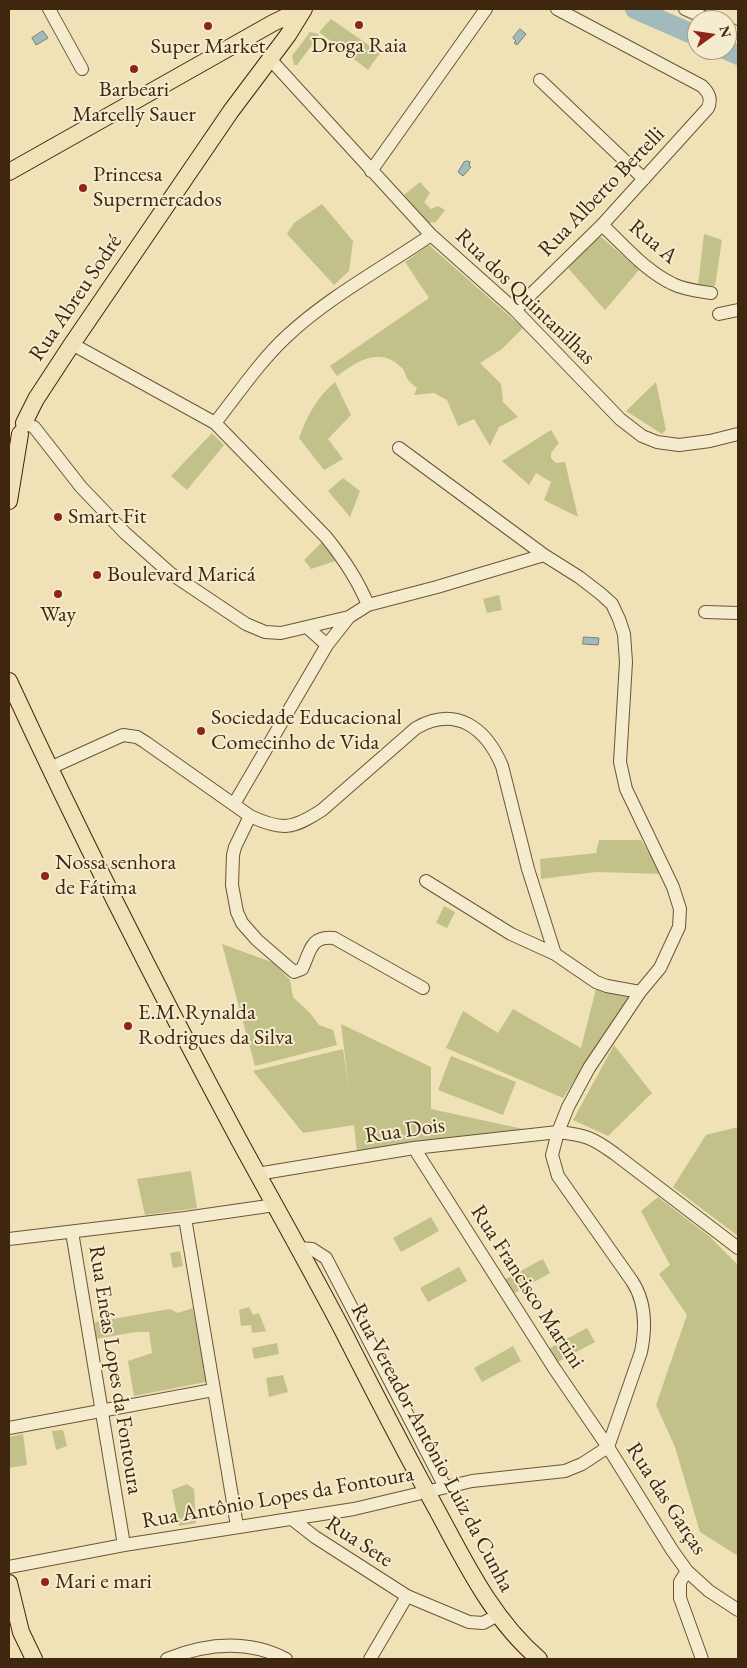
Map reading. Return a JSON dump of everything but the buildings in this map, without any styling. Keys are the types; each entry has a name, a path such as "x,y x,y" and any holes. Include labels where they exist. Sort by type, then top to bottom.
{"main road":[{"name":"Rua Abreu Sodré","path":"9,501 18,433 36,399 231,111 304,9"},
{"path":"9,172 273,23 304,9"},
{"name":"Rua Vereador Antônio Luiz da Cunha","path":"9,681 124,918 257,1174 299,1248 427,1493 477,1584 498,1615 522,1645 539,1659"},
{"path":"9,1583 15,1634 34,1659"}],"street":[{"path":"49,9 82,69"},
{"path":"371,171 486,9"},
{"name":"Rua Alberto Bertelli","path":"514,310 602,224 708,108 711,102 710,97 702,86 557,9"},
{"path":"270,59 431,235"},
{"path":"540,80 644,179"},
{"name":"Rua A","path":"602,224 657,275 686,289 711,293"},
{"name":"Rua dos Quintanilhas","path":"215,423 268,355 288,335 333,299 431,235 514,310 620,419 642,436 657,442 679,445 710,442 738,434"},
{"path":"719,314 738,310"},
{"path":"72,344 215,423 326,537 358,582 368,605"},
{"path":"18,433 37,430 81,487 113,521 170,573 246,624 265,632 281,633 348,617 368,605 544,555"},
{"path":"399,448 544,555 579,576 601,594 612,604 624,634 626,662 620,762 626,789 673,886 680,909 679,927 660,968 640,992 589,1068 568,1107 558,1132 552,1155 558,1176 632,1281 642,1299 644,1311 643,1345 608,1447"},
{"path":"705,612 738,613"},
{"path":"234,804 327,645 348,617"},
{"path":"308,628 327,645"},
{"path":"50,768 117,737 129,735 145,742 250,816 264,822 284,826 305,821 322,810 416,728 437,719 447,718 467,723 485,736 498,755 528,869 555,954"},
{"path":"250,816 235,847 232,862 232,885 238,915 246,929 257,940 294,972 302,969 315,942 323,938 334,938 423,988"},
{"path":"426,881 511,934 555,954 596,982 640,992"},
{"name":"Rua Dois","path":"257,1174 414,1148 558,1132 580,1134 597,1141 738,1248"},
{"name":"Rua Francisco Martini","path":"414,1148 554,1368 608,1447"},
{"path":"9,1239 275,1205"},
{"path":"185,1218 213,1390 238,1526"},
{"name":"Rua Enéas Lopes da Fontoura","path":"72,1232 124,1545"},
{"name":"Rua Vereador Antônio Luiz da Cunha","path":"299,1248 312,1248 326,1258 445,1487"},
{"path":"9,1428 213,1390"},
{"name":"Rua Antônio Lopes da Fontoura","path":"9,1567 124,1545 354,1509 472,1481 565,1471 582,1464 608,1447"},
{"name":"Rua das Garças","path":"608,1447 687,1571 709,1590 738,1610"},
{"name":"Rua Sete","path":"292,1519 314,1537 406,1596 469,1622 483,1623 498,1615"},
{"path":"687,1571 680,1582 680,1598 702,1659"},
{"name":"Rua Sete","path":"370,1659 406,1596"},
{"path":"167,1659 227,1644 250,1646 286,1659"}],"green space":[{"path":"331,19 380,53 368,70 319,32"},
{"path":"310,32 319,36 297,65 294,65 292,56"},
{"path":"420,182 430,193 424,202 431,209 438,206 445,210 435,223 429,224 404,195"},
{"path":"322,204 353,241 349,271 334,285 287,234 294,223"},
{"path":"704,234 722,240 715,286 698,285"},
{"path":"600,236 639,270 605,310 568,268"},
{"path":"429,245 523,328 502,349 480,363 501,384 503,402 518,417 499,427 490,446 474,419 458,426 447,400 434,393 414,395 417,388 408,380 403,369 386,358 369,358 353,365 337,376 330,366 429,298 405,262"},
{"path":"335,382 351,415 328,439 343,459 324,470 299,438 313,407"},
{"path":"656,382 666,430 662,434 626,411"},
{"path":"551,430 559,443 551,453 551,458 556,463 565,462 578,517 544,500 551,482 536,473 529,485 502,461"},
{"path":"212,433 224,445 187,490 171,476"},
{"path":"343,478 360,491 350,517 328,491"},
{"path":"324,540 338,560 311,569 304,560"},
{"path":"499,595 502,610 487,613 483,599"},
{"path":"599,840 641,840 662,874 596,872 541,879 540,859 596,853"},
{"path":"444,906 455,912 447,928 436,923"},
{"path":"222,944 274,963 290,980 293,997 310,1013 319,1025 333,1030 337,1045 255,1066"},
{"path":"596,989 629,996 563,1098 446,1048 463,1011 498,1033 513,1009 581,1048"},
{"path":"341,1024 431,1067 431,1109 523,1129 357,1152 354,1125 303,1133 253,1071 343,1049 349,1088"},
{"path":"614,1045 652,1093 608,1136 573,1120"},
{"path":"451,1056 516,1082 503,1115 438,1090"},
{"path":"738,1127 738,1236 673,1187 706,1135"},
{"path":"191,1171 197,1208 145,1215 137,1179"},
{"path":"658,1197 709,1236 738,1265 738,1556 700,1532 675,1447 656,1405 687,1315 659,1274 670,1265 641,1211"},
{"path":"431,1217 439,1231 401,1252 393,1238"},
{"path":"180,1251 183,1266 173,1268 170,1253"},
{"path":"543,1259 550,1273 511,1295 504,1280"},
{"path":"459,1267 467,1281 428,1302 420,1288"},
{"path":"249,1307 253,1315 259,1313 266,1331 252,1333 251,1325 241,1326 239,1310"},
{"path":"193,1308 206,1382 134,1396 128,1361 152,1353 149,1332 136,1332 96,1339 95,1322 170,1309 178,1313"},
{"path":"587,1328 595,1342 556,1363 548,1349"},
{"path":"277,1343 279,1354 254,1359 252,1348"},
{"path":"513,1346 521,1361 482,1382 474,1368"},
{"path":"283,1375 288,1392 269,1397 266,1378"},
{"path":"63,1430 67,1446 56,1450 52,1431"},
{"path":"23,1434 27,1465 9,1468 9,1437"},
{"path":"187,1484 194,1489 196,1523 179,1526 172,1490"}],"water":[{"path":"520,29 526,34 517,45 514,43 516,41 513,38"},
{"path":"43,31 48,38 36,45 32,38"},
{"path":"464,162 470,162 469,166 471,167 463,176 458,172"},
{"path":"584,637 599,638 598,645 583,644"}],"waterway":[{"path":"635,9 687,32"}],"place":[{"name":"Droga Raia","path":"359,25"},
{"name":"Super Market","path":"208,26"},
{"name":"Barbeari Marcelly Sauer","path":"134,69"},
{"name":"Princesa Supermercados","path":"83,188"},
{"name":"Smart Fit","path":"58,517"},
{"name":"Boulevard Maricá","path":"97,575"},
{"name":"Way","path":"58,594"},
{"name":"Sociedade Educacional Comecinho de Vida","path":"201,731"},
{"name":"Nossa senhora de Fátima","path":"45,876"},
{"name":"E.M. Rynalda Rodrigues da Silva","path":"128,1026"},
{"name":"Mari e mari","path":"45,1582"}]}
